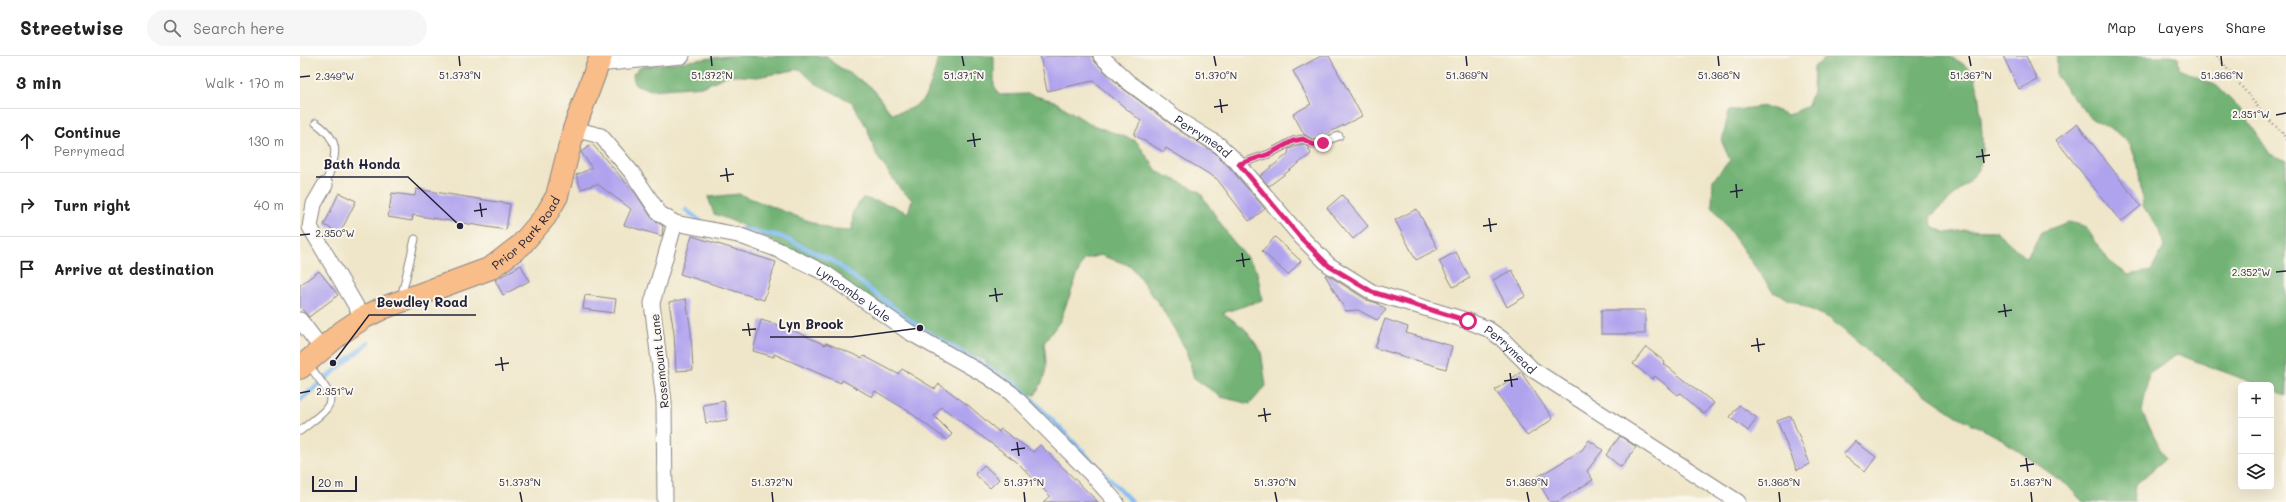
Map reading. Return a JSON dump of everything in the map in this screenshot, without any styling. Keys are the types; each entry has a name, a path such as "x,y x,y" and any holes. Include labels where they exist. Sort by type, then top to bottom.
{"main road":[{"name":"Prior Park Road","path":"312,364 363,318 400,302 491,268 521,245 545,217 557,196 574,129 599,60"}],"street":[{"path":"599,60 682,56"},
{"name":"Perrymead","path":"1101,56 1127,81 1185,124 1219,145 1239,164 1300,237 1329,266 1372,292 1468,321 1488,329 1502,339 1532,369 1738,502"},
{"name":"Lyncombe Vale","path":"574,129 601,136 633,174 659,213 676,223 738,235 776,249 826,273 909,332 987,376 1011,393 1094,477 1116,502"},
{"path":"324,185 314,204 310,227 363,318"},
{"name":"Rosemount Lane","path":"665,502 664,402 652,303 676,223"},
{"path":"300,320 312,364"}],"lane":[{"path":"316,123 329,132 333,139 335,148 324,185"},
{"path":"1239,164 1269,154 1293,141 1303,139 1314,145 1339,136"},
{"path":"400,302 416,239"},
{"path":"300,431 328,409 331,401 326,388 312,364"}],"path":[{"path":"2217,56 2286,140"}],"green space":[{"path":"728,56 827,56 833,63 871,87 891,113 904,111 921,102 930,87 939,56 994,56 994,85 999,95 1028,94 1054,101 1090,124 1136,141 1158,172 1199,191 1229,236 1257,270 1262,300 1223,313 1244,328 1261,351 1266,386 1250,404 1221,397 1194,378 1186,350 1162,308 1131,266 1100,255 1083,260 1060,321 1044,343 1046,370 1035,395 1016,391 997,376 984,359 946,347 774,242 740,224 714,214 708,197 739,194 832,230 852,231 853,212 863,198 891,205 908,213 912,199 901,190 877,156 867,128 852,102 815,83 800,69 757,77 729,75 704,86 651,90 634,84 633,74 641,67"},
{"path":"1843,56 1947,56 1963,64 1973,74 1977,83 1981,120 1981,162 1973,177 1930,217 1932,226 1947,233 1965,230 1996,231 2027,259 2041,232 2069,222 2085,226 2109,261 2128,275 2151,271 2164,247 2160,231 2143,206 2138,166 2131,146 2117,132 2092,119 2069,93 2057,76 2057,56 2178,56 2179,69 2217,86 2241,110 2270,154 2286,161 2286,395 2274,390 2274,382 2251,382 2177,354 2149,373 2142,412 2165,459 2136,484 2134,502 2083,502 2067,485 2000,438 1957,416 1891,371 1829,318 1773,292 1712,206 1713,180 1730,160 1722,142 1729,111 1765,106 1788,115 1808,106 1813,91 1814,67 1826,58"}],"building":[{"path":"1040,56 1092,56 1095,62 1122,88 1180,131 1214,152 1265,209 1249,221 1217,179 1166,148 1164,152 1134,135 1141,121 1093,81 1047,91"},
{"path":"1321,56 1329,56 1362,116 1314,140 1304,134 1293,114 1311,104 1293,71"},
{"path":"2003,56 2026,56 2037,80 2019,89"},
{"path":"2077,124 2141,206 2121,222 2056,140"},
{"path":"592,144 636,194 652,218 663,226 662,236 624,225 631,209 597,184 581,189 576,175 592,168 581,152"},
{"path":"1302,144 1308,147 1311,154 1269,186 1260,176 1288,154 1289,149"},
{"path":"416,189 510,204 506,230 413,215 412,221 388,217 392,193 415,196"},
{"path":"339,193 356,201 340,233 324,225"},
{"path":"1342,195 1368,226 1353,239 1327,208"},
{"path":"1417,209 1438,249 1416,260 1395,220"},
{"path":"692,236 776,262 764,300 680,274"},
{"path":"1275,237 1301,261 1288,275 1262,251"},
{"path":"1456,252 1470,278 1453,287 1439,261"},
{"path":"521,265 529,281 503,295 495,280"},
{"path":"1512,270 1526,296 1507,307 1493,280"},
{"path":"319,271 338,295 309,317 300,307 300,285"},
{"path":"1326,274 1367,300 1377,303 1386,310 1377,320 1358,310 1346,311 1325,275"},
{"path":"585,295 616,299 614,313 583,309"},
{"path":"686,299 691,332 693,370 676,371 674,333 669,302"},
{"path":"1601,310 1645,310 1645,334 1601,334"},
{"path":"1385,319 1408,327 1406,333 1452,346 1446,369 1375,348"},
{"path":"761,320 788,328 825,345 826,343 862,358 864,356 898,374 902,369 935,389 939,384 969,406 999,432 1001,429 1033,452 1040,445 1098,502 1043,502 1050,496 1017,462 941,407 934,416 952,434 947,440 908,411 875,391 872,397 842,380 841,383 774,354 774,357 753,351"},
{"path":"1646,347 1665,362 1664,364 1714,403 1704,414 1680,393 1678,395 1655,376 1652,379 1633,364"},
{"path":"1521,372 1553,419 1527,436 1495,390"},
{"path":"724,401 727,420 706,423 703,405"},
{"path":"1739,405 1757,418 1748,431 1730,417"},
{"path":"1791,416 1810,464 1797,470 1777,421"},
{"path":"1620,436 1636,447 1621,467 1606,455"},
{"path":"1589,440 1603,450 1587,471 1593,480 1557,502 1550,502 1536,478 1582,450"},
{"path":"1855,441 1876,457 1865,472 1843,455"},
{"path":"984,465 999,479 990,488 975,474"}],"waterway":[{"path":"686,210 703,223"},
{"path":"742,229 780,236 833,261 920,328 1017,384 1132,502"},
{"path":"300,400 368,343"}],"place":[{"name":"Bath Honda","path":"460,226"},
{"name":"Lyn Brook","path":"920,328"},
{"name":"Bewdley Road","path":"333,363"}],"route":[{"path":"1323,143 1314,145 1303,139 1293,141 1269,154 1252,158 1239,164 1300,237 1329,266 1372,292 1468,321"}]}
